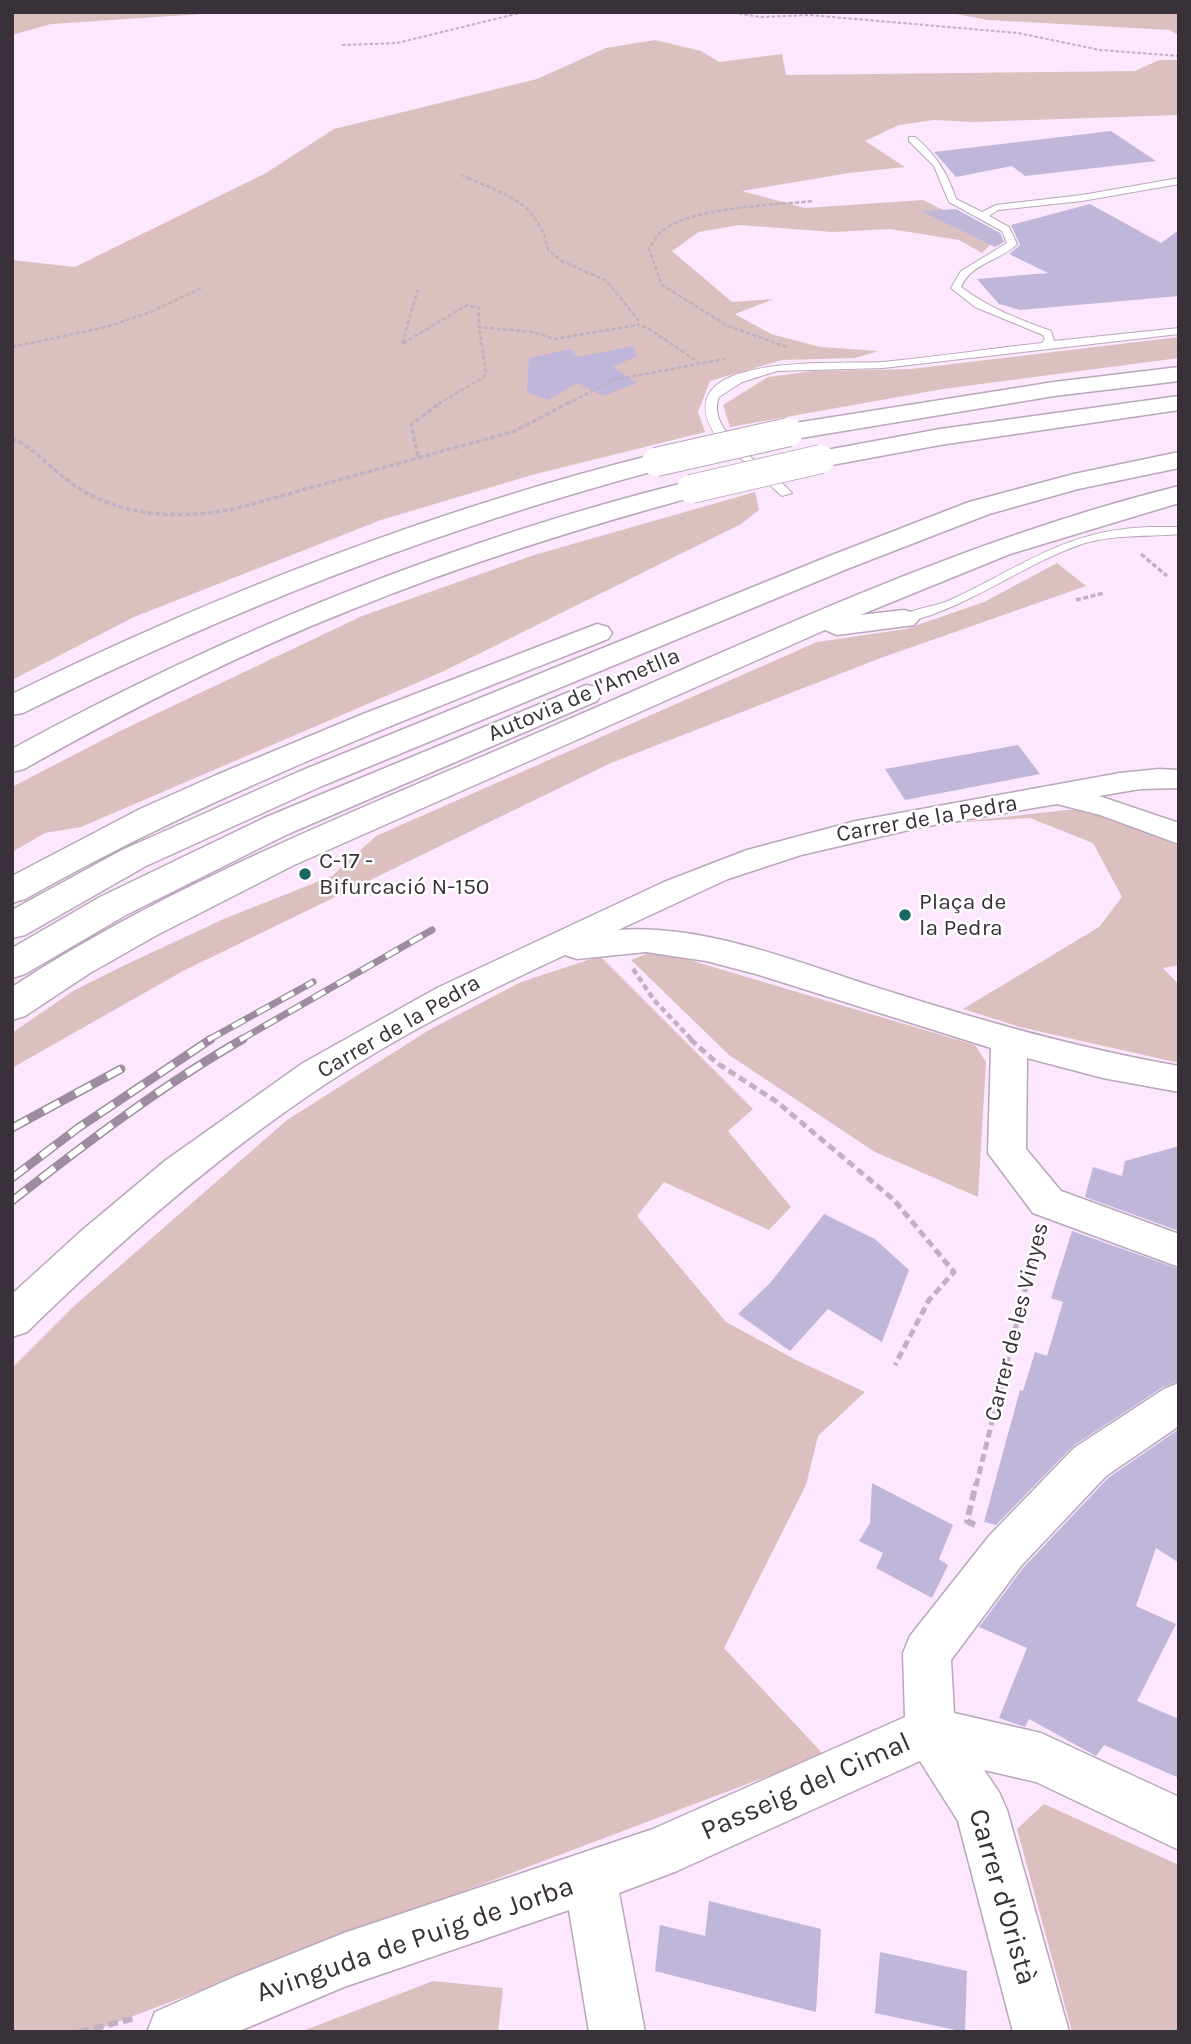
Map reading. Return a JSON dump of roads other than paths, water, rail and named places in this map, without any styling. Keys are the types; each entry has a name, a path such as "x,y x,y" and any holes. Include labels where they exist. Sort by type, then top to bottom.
{"highway":[{"path":"12,706 195,619 335,562 510,501 656,462 789,432 1002,397 1179,374"},
{"path":"12,762 187,671 369,591 548,530 691,489 821,459 953,435 1179,403"},
{"path":"12,891 205,794 443,693 860,527 995,482 1179,442"},
{"name":"Autovia de l'Ametlla","path":"12,926 134,858 310,779 837,563 979,508 1074,482 1179,460"},
{"name":"Autovia de l'Ametlla","path":"12,965 113,906 276,825 892,565 1058,507 1179,481"},
{"path":"12,1006 85,959 220,886 809,625 1000,548 1179,494"},
{"path":"874,598 886,612 904,619"},
{"path":"809,625 842,627 904,619"}],"street":[{"name":"Carrer de la Pedra","path":"12,1320 106,1232 223,1139 360,1045 451,995 539,952 619,928 682,888 753,858 827,837 906,820 1051,797 1153,777 1179,779"},
{"path":"1179,791 1167,806 1167,817 1179,833"},
{"path":"1051,797 1108,807 1179,833"},
{"path":"682,888 674,906 674,932 683,945"},
{"path":"619,928 734,956 1009,1041 1141,1073 1179,1079"},
{"name":"Carrer de les Vinyes","path":"1009,1041 1007,1153 1047,1202 1179,1251"},
{"path":"930,1732 927,1653 1013,1543 1090,1462 1179,1402"},
{"name":"Passeig del Cimal","path":"590,1879 659,1853 874,1754 930,1732 1041,1758 1179,1824"},
{"name":"Carrer d'Oristà","path":"930,1732 981,1810 1041,2032"},
{"name":"Avinguda de Puig de Jorba","path":"175,2032 253,1996 344,1960 590,1879 617,2032"}],"lane":[{"path":"912,139 935,160 944,173 952,200 1006,229 1012,243 966,271 958,278 956,288 1001,316 1047,334 1050,339 1046,344"},
{"path":"981,216 996,208 1082,198 1179,181"},
{"path":"786,493 720,434 710,412 711,401 726,386 776,368 871,367 1046,344 1179,331"},
{"path":"904,619 939,608 1076,543 1136,530 1177,531"}],"railway":[{"path":"240,1040 432,930"},
{"path":"208,1040 313,982"},
{"path":"12,1178 78,1128 211,1039"},
{"path":"12,1201 125,1116 243,1039"},
{"path":"12,1128 121,1069"}],"place":[{"name":"C-17 - Bifurcació N-150","path":"305,874"},
{"name":"Plaça de la Pedra","path":"905,915"}]}
